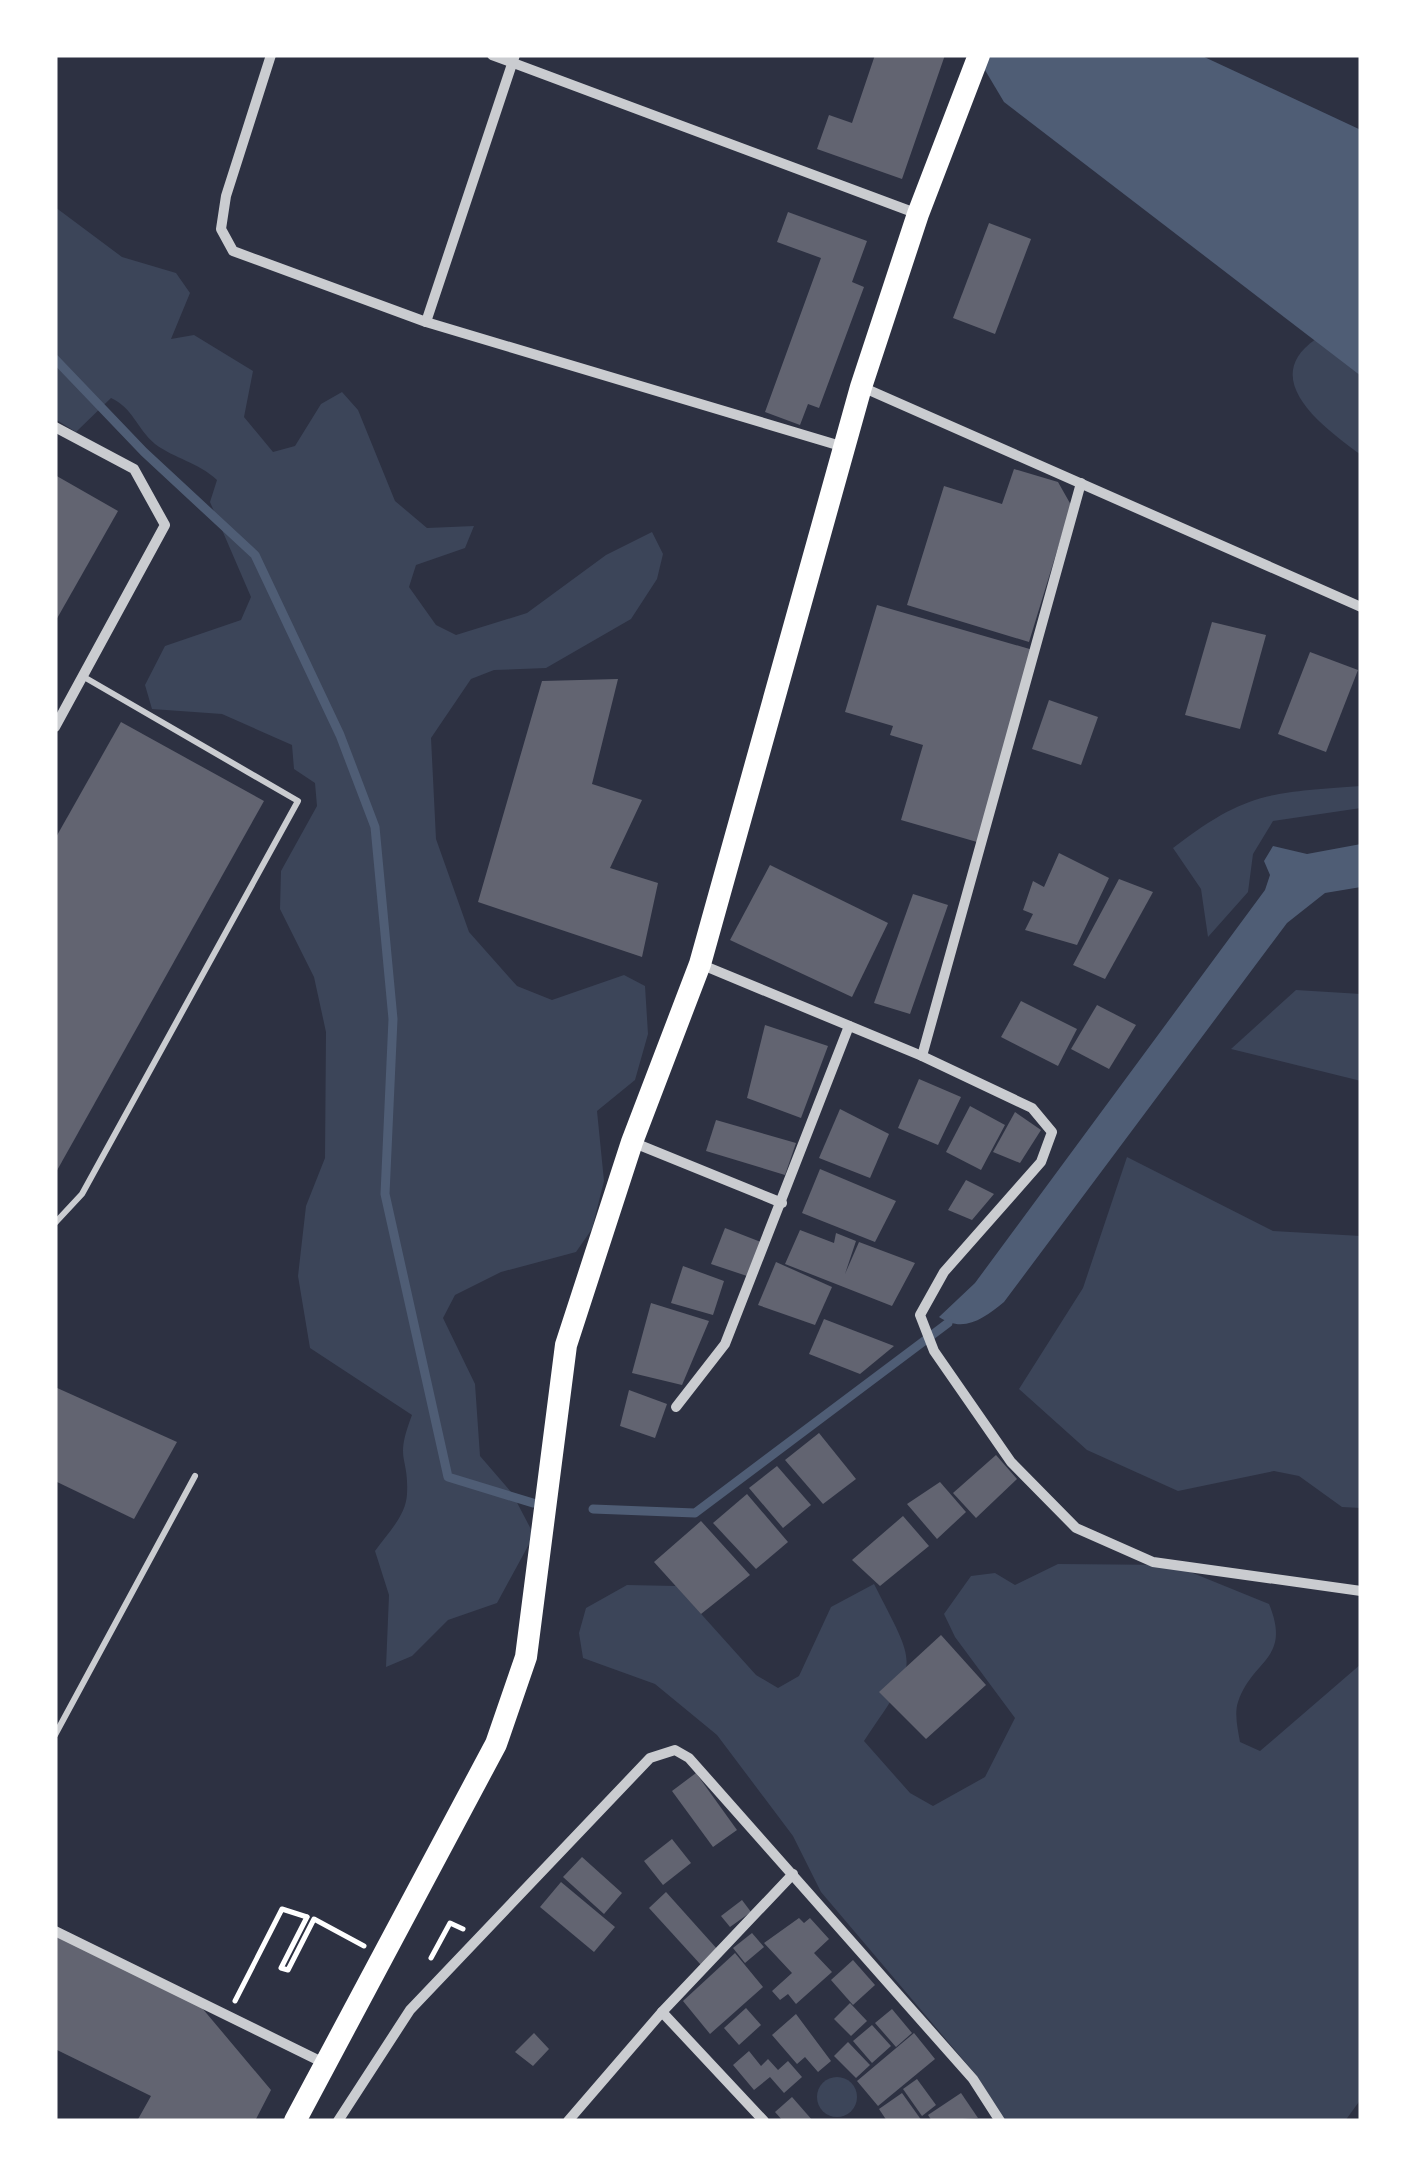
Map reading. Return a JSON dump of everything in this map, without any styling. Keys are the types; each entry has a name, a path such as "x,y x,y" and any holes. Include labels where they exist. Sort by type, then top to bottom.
{"main road":[{"path":"295,2121 496,1744 526,1657 566,1345 632,1142 700,964 862,387 918,214 976,65"}],"street":[{"path":"271,55 226,196 222,228 234,251 426,322 844,446"},
{"path":"492,55 513,59 918,214"},
{"path":"426,322 513,59"},
{"path":"862,387 1361,607"},
{"path":"55,427 134,469 165,525 55,726"},
{"path":"922,1056 1081,483"},
{"path":"700,964 922,1056 1032,1108 1052,1132 1041,1162 944,1272 920,1316 934,1351 1010,1462 1076,1528 1154,1562 1361,1591"},
{"path":"676,1407 725,1344 849,1026"},
{"path":"632,1142 782,1203"},
{"path":"338,2121 410,2010 476,1937 650,1758 675,1750 690,1758 794,1874 973,2079 1000,2121"},
{"path":"568,2121 662,2012 794,1874"},
{"path":"55,1931 326,2064"},
{"path":"662,2012 764,2121"}],"lane":[{"path":"55,1223 82,1194 298,801 82,676"},
{"path":"55,1736 195,1476"}],"path":[{"path":"226,2017 282,1910 311,1918 375,1952"},
{"path":"311,1918 288,1970 281,1968 311,1918"},
{"path":"428,1963 450,1922"}],"shaded area":[{"path":"976,55 1200,55 1361,130 1361,376 1004,102"},
{"path":"55,207 122,257 176,273 190,293 171,339 194,335 253,371 244,417 273,452 295,446 321,404 342,392 358,410 395,501 427,528 474,526 465,548 416,565 409,587 436,625 456,635 527,613 606,555 652,532 663,554 657,579 631,619 546,668 494,670 471,679 431,738 436,839 469,932 517,986 552,1000 624,975 645,986 648,1034 635,1080 597,1111 604,1181 592,1229 576,1252 501,1272 455,1295 443,1318 475,1384 480,1456 512,1493 534,1535 497,1603 448,1620 412,1656 386,1667 389,1595 375,1551 406,1502 403,1450 412,1415 310,1348 298,1276 306,1206 325,1158 326,1032 314,977 280,909 281,871 317,806 315,783 294,769 292,745 222,714 152,709 145,685 165,646 241,620 251,597 210,502 217,480 155,444 125,407 111,398 76,432 55,419"},
{"path":"1316,339 1361,374 1361,455 1315,417 1295,386 1293,370 1299,354"},
{"path":"1361,786 1361,808 1273,821 1253,854 1248,892 1208,937 1201,889 1173,848 1221,815 1261,798"},
{"path":"1361,844 1361,887 1325,893 1287,923 1004,1302 965,1324 939,1317 975,1283 1265,890 1270,875 1264,861 1273,846 1307,854"},
{"path":"1296,990 1361,994 1361,1081 1231,1049"},
{"path":"1127,1157 1273,1231 1361,1236 1361,1508 1342,1507 1299,1476 1274,1471 1178,1491 1087,1450 1019,1389 1083,1288"},
{"path":"1058,1564 1173,1565 1269,1604 1275,1623 1273,1648 1244,1688 1236,1712 1240,1742 1260,1751 1361,1664 1361,2099 1345,2121 1005,2121 977,2076 821,1892 793,1836 717,1735 655,1684 583,1658 579,1633 586,1608 627,1585 676,1586 756,1675 778,1688 799,1676 831,1607 874,1584 899,1634 906,1665 895,1694 864,1741 910,1793 933,1806 985,1777 1015,1718 955,1637 944,1614 971,1576 995,1573 1015,1585"},
{"path":"837,2077 851,2083 857,2097 851,2111 837,2117 823,2111 817,2097 823,2083"}],"building":[{"path":"875,55 945,55 902,179 817,149 829,115 852,123"},
{"path":"788,212 867,241 852,282 864,287 819,408 808,404 800,425 765,412 821,258 777,242"},
{"path":"989,223 1031,239 995,334 953,318"},
{"path":"1014,469 1058,482 1071,505 1029,642 907,605 944,486 1002,504"},
{"path":"55,475 118,511 55,622"},
{"path":"877,605 1033,650 977,842 901,820 923,745 890,735 893,726 845,712"},
{"path":"1212,622 1266,635 1240,729 1185,715"},
{"path":"1310,652 1358,670 1326,752 1278,734"},
{"path":"618,679 592,784 642,800 610,868 658,883 642,957 478,902 542,681"},
{"path":"1049,700 1098,717 1081,765 1032,749"},
{"path":"121,722 264,801 55,1174 55,839"},
{"path":"1059,853 1109,878 1077,945 1025,930 1033,914 1023,910 1033,881 1044,887"},
{"path":"770,865 888,923 852,997 730,940"},
{"path":"1119,879 1153,892 1105,979 1073,965"},
{"path":"913,894 948,905 910,1014 874,1003"},
{"path":"1021,1001 1077,1029 1058,1066 1001,1037"},
{"path":"1097,1005 1136,1025 1109,1069 1071,1049"},
{"path":"765,1025 828,1046 801,1118 747,1098"},
{"path":"919,1079 961,1097 938,1145 898,1128"},
{"path":"970,1106 1005,1125 981,1170 946,1152"},
{"path":"840,1109 889,1134 870,1178 819,1158"},
{"path":"1015,1112 1041,1130 1020,1163 993,1152"},
{"path":"716,1120 796,1143 785,1175 706,1151"},
{"path":"820,1169 896,1201 875,1242 802,1213"},
{"path":"966,1180 994,1194 972,1220 948,1210"},
{"path":"725,1228 766,1244 753,1278 711,1264"},
{"path":"800,1230 834,1243 836,1233 856,1241 845,1274 859,1242 915,1263 892,1306 785,1264"},
{"path":"776,1262 832,1287 815,1325 758,1305"},
{"path":"683,1266 724,1281 713,1315 671,1303"},
{"path":"651,1303 709,1321 682,1385 632,1373"},
{"path":"824,1319 894,1346 860,1374 809,1354"},
{"path":"55,1387 177,1442 134,1519 55,1481"},
{"path":"629,1390 667,1404 655,1438 620,1426"},
{"path":"819,1433 856,1479 823,1504 785,1460"},
{"path":"996,1455 1017,1479 976,1518 953,1493"},
{"path":"777,1466 811,1505 783,1528 749,1488"},
{"path":"940,1482 966,1512 937,1539 907,1504"},
{"path":"747,1494 788,1542 756,1569 713,1523"},
{"path":"903,1516 929,1546 880,1586 852,1560"},
{"path":"701,1521 750,1575 701,1614 654,1562"},
{"path":"941,1635 986,1685 926,1739 879,1692"},
{"path":"696,1773 737,1830 713,1847 672,1791"},
{"path":"672,1839 691,1863 663,1885 644,1861"},
{"path":"582,1857 622,1893 604,1914 563,1877"},
{"path":"561,1882 615,1927 594,1952 540,1907"},
{"path":"666,1892 718,1950 701,1965 649,1908"},
{"path":"742,1900 751,1912 730,1927 721,1916"},
{"path":"799,1918 804,1923 810,1918 829,1939 814,1953 832,1972 796,2004 788,1994 780,2000 772,1991 792,1973 764,1943"},
{"path":"55,1931 197,2002 271,2090 255,2121 137,2121 151,2096 55,2049"},
{"path":"752,1933 764,1947 745,1963 733,1948"},
{"path":"735,1953 763,1987 710,2034 683,2001"},
{"path":"853,1960 875,1985 853,2005 831,1980"},
{"path":"850,2003 867,2021 851,2036 834,2019"},
{"path":"746,2008 761,2025 739,2045 724,2028"},
{"path":"892,2009 912,2033 896,2047 875,2023"},
{"path":"796,2014 831,2061 818,2072 805,2057 797,2064 772,2035"},
{"path":"872,2025 891,2046 872,2063 853,2041"},
{"path":"534,2033 549,2049 533,2066 515,2052"},
{"path":"914,2033 935,2059 878,2106 857,2081"},
{"path":"848,2042 870,2065 856,2078 834,2056"},
{"path":"749,2051 761,2066 768,2059 778,2070 788,2061 802,2077 784,2093 770,2077 754,2090 733,2065"},
{"path":"917,2079 936,2105 922,2116 903,2089"},
{"path":"902,2093 922,2121 887,2121 879,2109"},
{"path":"961,2093 978,2118 932,2121 928,2115"},
{"path":"792,2097 813,2121 783,2121 775,2112"}],"waterway":[{"path":"55,359 144,452 255,555 340,735 375,827 393,1019 385,1194 448,1477 533,1503"},
{"path":"593,1509 695,1513 948,1323"}]}
